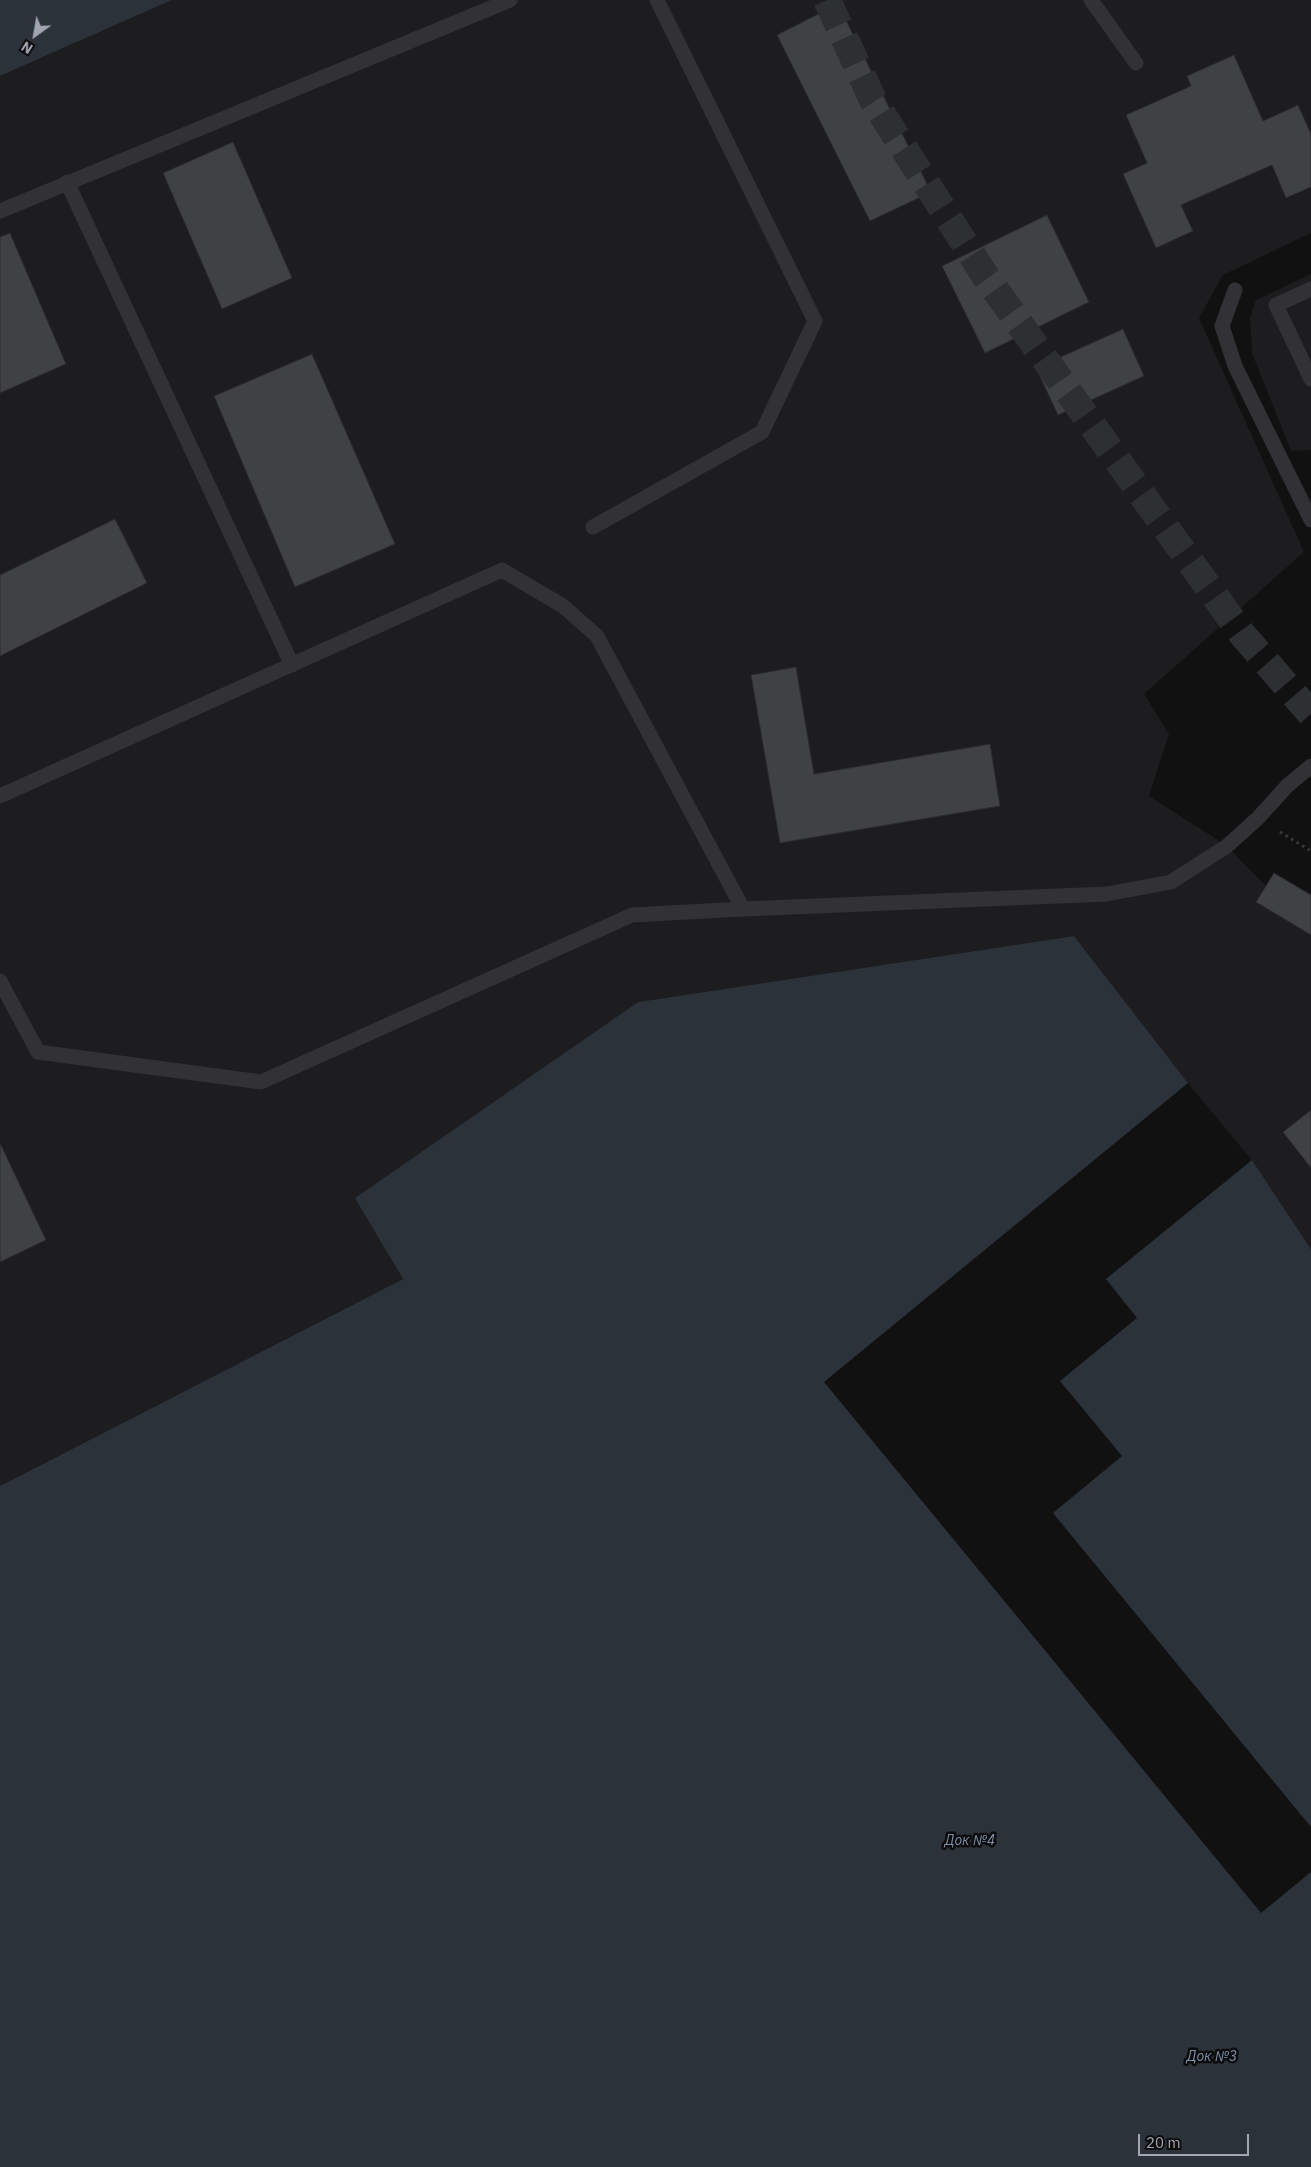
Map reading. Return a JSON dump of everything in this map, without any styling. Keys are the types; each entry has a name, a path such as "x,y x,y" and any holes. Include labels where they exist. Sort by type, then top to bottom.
{"lane":[{"path":"0,211 510,0"},
{"path":"593,527 762,432 815,321 657,0"},
{"path":"1091,0 1136,63"},
{"path":"67,182 292,665"},
{"path":"1311,289 1276,305 1311,379"},
{"path":"1235,290 1222,326 1224,334 1235,366 1311,514"},
{"path":"0,796 502,570 563,606 597,636 743,908"},
{"path":"0,981 38,1052 262,1082 632,915 743,908 1107,894 1171,882 1227,846 1258,818 1287,786 1311,766"}],"path":[{"path":"1258,818 1311,851"}],"shaded area":[{"path":"172,0 1311,0 1311,233 1223,275 1199,318 1304,552 1144,694 1169,734 1149,796 1227,846 1266,886 1274,873 1311,895 1311,1249 1252,1160 1188,1083 1074,936 638,1002 356,1198 403,1279 0,1486 0,76"},
{"path":"1311,274 1311,450 1291,451 1252,353 1250,318 1256,300"}],"water":[{"path":"0,0 172,0 0,76"},
{"path":"1074,936 1188,1083 1252,1160 1311,1249 1311,2167 0,2167 0,1486 403,1279 355,1198 638,1002"}],"pier":[{"path":"1188,1083 1252,1160 1106,1279 1137,1318 1060,1381 1122,1456 1053,1513 1311,1827 1311,1872 1261,1913 824,1382"}],"building":[{"path":"838,4 931,192 870,221 777,35"},
{"path":"1234,55 1263,121 1298,105 1311,134 1311,187 1286,198 1272,165 1181,205 1193,231 1156,248 1123,174 1147,163 1126,115 1191,86 1187,76"},
{"path":"233,142 292,278 222,309 163,173"},
{"path":"1047,215 1089,302 985,353 942,266"},
{"path":"10,233 66,364 0,393 0,237"},
{"path":"1123,329 1144,376 1058,415 1036,368"},
{"path":"312,354 395,544 295,587 214,396"},
{"path":"115,519 147,583 0,656 0,575"},
{"path":"796,667 814,774 990,744 1000,806 780,843 751,675"},
{"path":"1274,873 1311,895 1311,935 1256,902"},
{"path":"1311,1110 1311,1168 1283,1132"},
{"path":"0,1143 46,1240 0,1262"}],"tunnel":[{"path":"827,0 873,100 986,277 1242,634 1311,714"}],"water label":[{"name":"Док №4","path":"970,1841"},
{"name":"Док №3","path":"1212,2057"}]}
